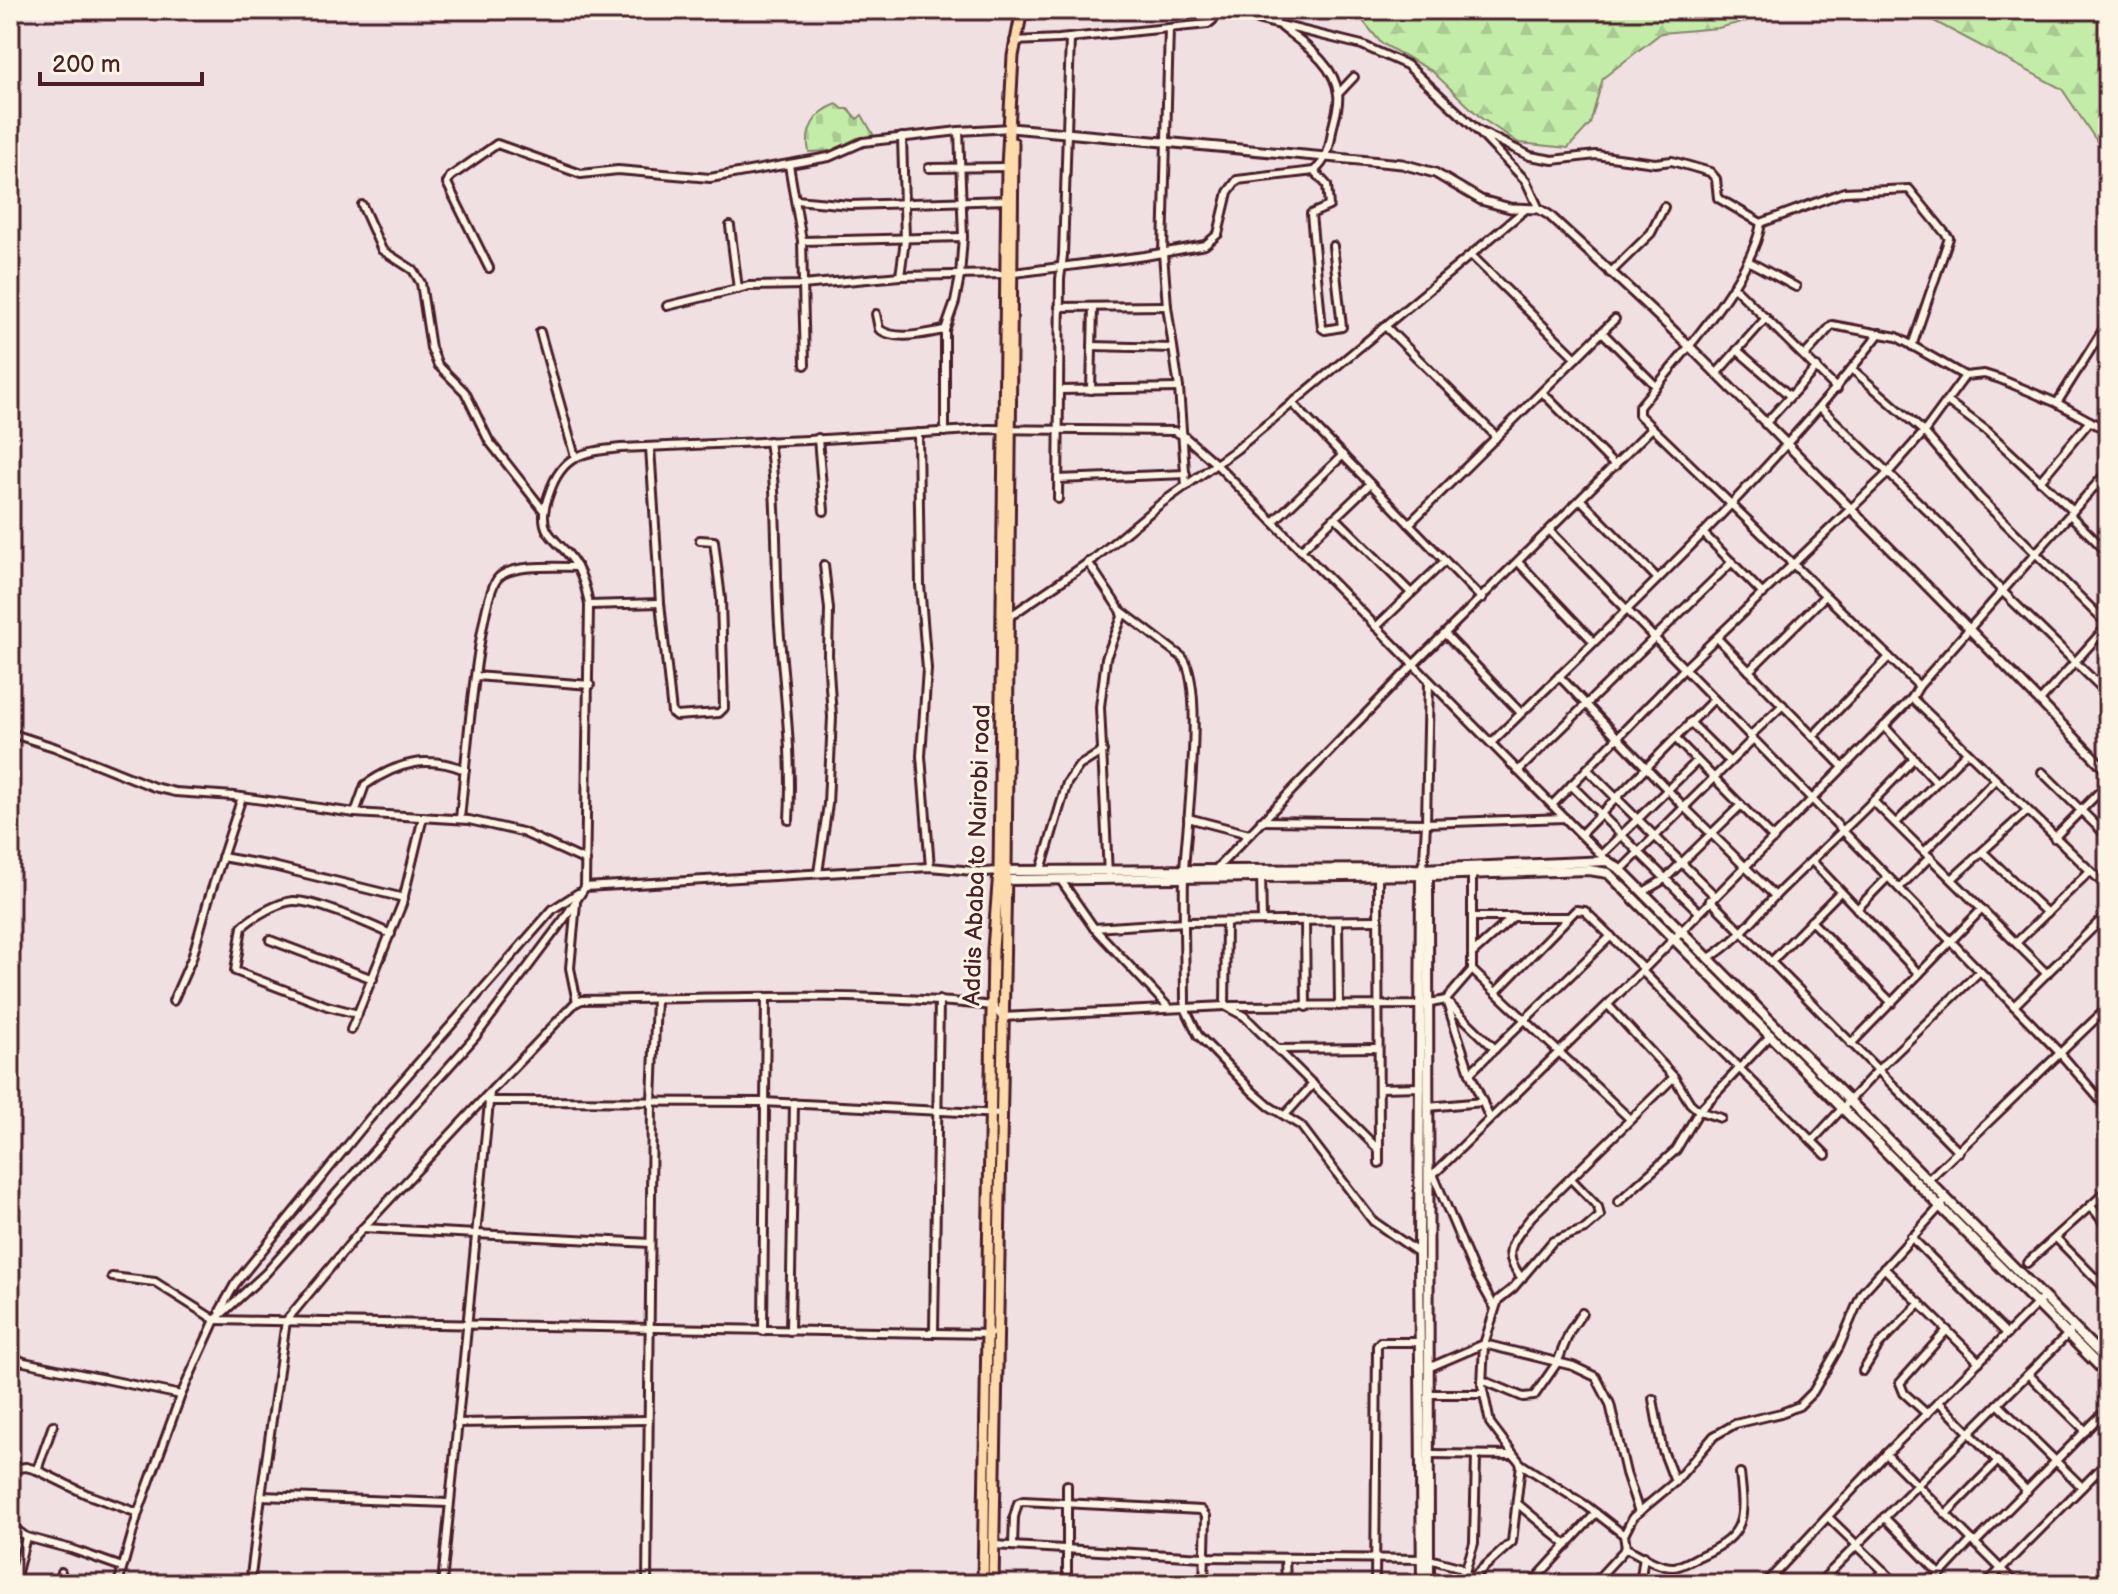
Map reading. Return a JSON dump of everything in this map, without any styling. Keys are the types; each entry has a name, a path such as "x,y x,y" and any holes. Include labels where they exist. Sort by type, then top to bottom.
{"highway":[{"name":"Addis Ababa to Nairobi road","path":"1010,273 1007,167 1014,41 1022,10"},
{"name":"Addis Ababa to Nairobi road","path":"996,1114 1002,1017 1007,428 1014,162 1011,128"},
{"name":"Addis Ababa to Nairobi road","path":"993,1584 996,1114 993,1006 1002,875 1009,617 1007,428"},
{"name":"Addis Ababa to Nairobi road","path":"983,1584 993,1334"}],"main road":[{"path":"1002,875 1041,870 1108,874 1378,872 1604,858 1643,892 1678,935 1771,1035 1928,1180 1943,1203"},
{"path":"1425,869 1472,874 1601,870 1616,878 1678,935 1709,958 1846,1104 2071,1331 2108,1375"},
{"path":"1425,869 1419,1342 1425,1559 1429,1584"},
{"path":"1184,873 1215,870 1261,872"},
{"path":"1002,875 1060,879 1108,874"},
{"path":"1422,1584 1430,1454 1430,1176 1428,1107 1424,1087"},
{"path":"2071,1331 2108,1362"}],"street":[{"path":"1014,41 1208,24 1213,20 1212,10"},
{"path":"1219,10 1362,45 1407,65 1526,181 1539,209"},
{"path":"667,306 749,286 802,285 900,276 1010,273 1163,253 1212,242 1218,234 1228,192 1237,180 1314,171 1329,147 1338,94 1319,58 1282,27"},
{"path":"1169,28 1163,253 1184,436 1186,486"},
{"path":"1058,499 1059,307 1070,38"},
{"path":"1338,94 1354,77"},
{"path":"489,268 447,183 450,177 497,144 581,174 618,170 710,178 829,157 863,142 1011,128 1402,164 1435,173 1481,200 1510,208 1539,209 1549,215 1689,346 1927,584 2108,772"},
{"path":"1477,130 1530,156 1553,160 1596,155 1655,163 1672,161 1705,171 1716,179 1718,198 1761,223"},
{"path":"945,432 945,330 955,302 963,237 959,131"},
{"path":"900,276 905,240 902,137"},
{"path":"789,165 802,241 805,365"},
{"path":"929,168 1007,167"},
{"path":"1314,171 1327,185 1329,206 1311,214 1322,328 1325,330 1342,327 1333,246"},
{"path":"1761,223 1851,190 1880,192 1904,188 1915,193 1949,238 1912,346"},
{"path":"796,200 850,205 1006,200"},
{"path":"216,1318 266,1273 476,1036 583,889 590,685 586,587 577,567 548,531 544,511 489,441 465,392 438,365 431,348 421,283 413,270 382,250 362,205"},
{"path":"1610,273 1651,233 1664,207"},
{"path":"1009,617 1088,562 1216,464 1526,209"},
{"path":"1761,223 1756,246 1733,286 1638,411 1919,686"},
{"path":"730,226 738,289"},
{"path":"802,241 963,237"},
{"path":"1471,255 1576,358"},
{"path":"1748,261 1796,287"},
{"path":"1774,286 1779,278"},
{"path":"1733,286 1837,389"},
{"path":"1059,307 1167,306"},
{"path":"1091,390 1093,307"},
{"path":"876,314 879,329 885,333 917,335 945,330"},
{"path":"1716,374 1766,318"},
{"path":"1409,524 1615,319"},
{"path":"2057,403 2108,322"},
{"path":"1805,355 1832,325 1897,337 1965,376 1991,376 2057,403 2108,431"},
{"path":"1385,326 1493,433 1495,439"},
{"path":"540,332 575,457"},
{"path":"1602,332 1656,386"},
{"path":"1491,743 1787,446 1880,333"},
{"path":"1092,346 1173,348"},
{"path":"1737,350 1790,396"},
{"path":"1765,424 1817,367"},
{"path":"1852,369 1924,432 1970,487 2108,625 2040,701"},
{"path":"1552,805 1685,668 1887,474 1924,432 1965,376"},
{"path":"1059,390 1179,388"},
{"path":"1542,392 1615,466"},
{"path":"1947,401 1987,431 2040,481 2108,553"},
{"path":"1292,403 1482,599"},
{"path":"1821,408 1942,525 2003,592 2108,694"},
{"path":"2040,481 2090,421"},
{"path":"544,511 560,468 575,457 596,451 1007,428 1174,431 1216,464 1604,858 1621,835 1697,761"},
{"path":"1215,870 1413,665 1652,428"},
{"path":"918,433 920,585 927,669 921,756 930,867"},
{"path":"818,438 824,511"},
{"path":"769,441 774,479 779,624 790,774 789,820"},
{"path":"650,447 660,603 672,713 676,716 723,712 721,599 714,541 700,540"},
{"path":"1273,522 1343,455"},
{"path":"1495,1308 1473,1269 1430,1176 1608,1005 1912,698 1919,686 2108,471"},
{"path":"1058,479 1186,474"},
{"path":"1301,550 1370,484"},
{"path":"2096,485 2108,493"},
{"path":"1581,500 1657,578"},
{"path":"1335,517 1411,593"},
{"path":"1550,531 2060,1053 2108,1109"},
{"path":"1703,533 1763,594"},
{"path":"1376,627 1445,561"},
{"path":"1088,562 1120,610 1188,664 1191,676 1192,747 1184,873 1185,1008 1198,1035 1253,1092 1301,1126 1373,1221 1419,1253"},
{"path":"1518,771 1732,562"},
{"path":"1519,563 1593,641"},
{"path":"818,873 828,804 832,717 829,609 824,565"},
{"path":"460,819 476,676 492,586 499,576 525,569 577,567"},
{"path":"1749,671 1825,596"},
{"path":"589,605 660,603"},
{"path":"1108,874 1100,707 1104,667 1121,625 1120,610"},
{"path":"1446,635 1521,713"},
{"path":"1717,638 1842,766"},
{"path":"1813,736 1889,657"},
{"path":"476,676 590,685"},
{"path":"1559,676 1684,807 1775,896"},
{"path":"1425,869 1429,681"},
{"path":"1912,698 2026,812 2108,888"},
{"path":"1581,834 1714,699"},
{"path":"1621,870 1783,705"},
{"path":"1690,722 1730,762"},
{"path":"1884,726 1936,782"},
{"path":"10,733 175,792 242,797 355,813 460,819 522,832 586,861"},
{"path":"1675,738 1774,839"},
{"path":"1041,870 1067,783 1079,766 1103,751"},
{"path":"1897,822 1967,752"},
{"path":"1709,958 1742,934 1775,896 1874,802 1914,758"},
{"path":"355,813 365,785 388,772 420,761 449,764 465,770"},
{"path":"1587,769 1681,863 1742,934 1959,1152"},
{"path":"2042,772 2108,837"},
{"path":"1899,888 1995,780"},
{"path":"2054,838 2108,783"},
{"path":"1571,785 1699,912"},
{"path":"173,1001 192,958 242,797"},
{"path":"1874,802 2047,974"},
{"path":"1643,892 1665,879 1741,805"},
{"path":"1952,879 2026,812"},
{"path":"351,1030 404,898 423,817"},
{"path":"1188,818 1249,834"},
{"path":"1261,821 1426,823 1565,818"},
{"path":"1983,852 2047,913"},
{"path":"222,857 404,898"},
{"path":"1812,861 1919,974"},
{"path":"118,1584 138,1513 181,1395 235,1284 370,1118 560,902 583,889 818,873 930,867 1002,875"},
{"path":"2016,943 2090,871"},
{"path":"1261,872 1262,921"},
{"path":"1378,872 1379,1163"},
{"path":"250,1584 286,1321 363,1228 577,1002 766,997 939,1000 993,1006 1002,1017 1225,1006 1378,1006 1447,1002 1472,970 1472,874"},
{"path":"1857,909 1888,877"},
{"path":"1060,879 1094,928 1169,1008"},
{"path":"1771,962 1840,892"},
{"path":"577,899 570,968 577,1002"},
{"path":"358,1014 327,1006 235,971 242,927 286,902 299,901 391,934"},
{"path":"1851,1044 1982,909"},
{"path":"1496,992 1567,917 1576,910 1585,911 1826,1155"},
{"path":"2014,1006 2108,913"},
{"path":"1472,954 1514,916"},
{"path":"1473,917 1567,917"},
{"path":"1094,928 1185,922 1378,920"},
{"path":"1305,921 1306,1007"},
{"path":"1338,921 1339,1006"},
{"path":"1811,921 1892,1003"},
{"path":"1225,1006 1226,922"},
{"path":"1470,1073 1611,936"},
{"path":"270,940 373,979"},
{"path":"1472,970 1630,1119"},
{"path":"1812,1141 1878,1070 1980,971"},
{"path":"763,1331 766,997"},
{"path":"647,1584 652,1101 656,999"},
{"path":"934,1331 939,1000"},
{"path":"1447,1002 1495,1049"},
{"path":"1447,1002 1470,1073 1490,1119"},
{"path":"1608,1005 1674,1077 1690,1103 1699,1111 1721,1118"},
{"path":"1225,1006 1244,1016 1379,1150"},
{"path":"1928,1180 2108,1007"},
{"path":"1618,1202 1676,1150 1699,1111 1771,1035"},
{"path":"1278,1049 1378,1048"},
{"path":"1522,1278 1512,1267 1509,1256 1512,1244 1532,1216 1674,1077"},
{"path":"1285,1115 1313,1084"},
{"path":"1379,1088 1424,1087"},
{"path":"442,1584 490,1092"},
{"path":"488,1101 763,1102 996,1114"},
{"path":"1428,1107 1483,1102"},
{"path":"790,1331 794,1103"},
{"path":"1571,1179 1598,1207 1600,1216 1585,1229 1553,1241 1522,1278 1498,1300 1484,1344 1483,1394 1490,1423 1521,1464 1624,1535"},
{"path":"2027,1263 2108,1190"},
{"path":"1626,1548 1626,1527 1675,1482 1714,1436 1735,1424 1799,1406 1813,1392 1839,1347 1862,1293 1943,1203"},
{"path":"2091,1206 2108,1228"},
{"path":"363,1228 650,1243"},
{"path":"1911,1237 2007,1334"},
{"path":"2056,1238 2108,1291"},
{"path":"1884,1268 1979,1362"},
{"path":"112,1277 155,1282 216,1318 465,1326 993,1334"},
{"path":"1765,1584 1886,1454 2041,1301"},
{"path":"1863,1371 1879,1345 1920,1303"},
{"path":"1482,1380 1528,1398 1534,1396 1557,1363 1570,1331 1582,1313"},
{"path":"1927,1414 1904,1393 1900,1383 1947,1330"},
{"path":"1818,1584 2071,1331"},
{"path":"1375,1584 1377,1346 1380,1342 1419,1342"},
{"path":"1428,1368 1459,1352 1484,1344 1582,1368 1596,1377 1610,1404 1626,1473 1639,1512"},
{"path":"10,1356 24,1362 181,1395"},
{"path":"2028,1374 2086,1431"},
{"path":"1429,1394 1483,1394"},
{"path":"1653,1399 1662,1448 1675,1482"},
{"path":"1939,1402 2027,1491"},
{"path":"1998,1404 2082,1487"},
{"path":"1931,1584 2108,1408"},
{"path":"457,1423 648,1420"},
{"path":"37,1470 53,1425"},
{"path":"1430,1454 1513,1455"},
{"path":"1886,1454 2016,1584"},
{"path":"1465,1572 1474,1543 1476,1456"},
{"path":"1946,1514 1998,1461"},
{"path":"1986,1584 2108,1461"},
{"path":"1472,1578 1512,1542 1521,1464"},
{"path":"10,1469 26,1467 37,1470 86,1494 138,1513"},
{"path":"1626,1548 1660,1564 1676,1567 1728,1540 1742,1522 1744,1510 1740,1473"},
{"path":"1067,1485 1067,1584"},
{"path":"261,1496 448,1503"},
{"path":"1013,1546 1014,1517 1018,1503 1023,1501 1201,1510 1206,1516 1204,1584"},
{"path":"1517,1503 1567,1545"},
{"path":"1531,1584 1596,1513"},
{"path":"1828,1517 1897,1584"},
{"path":"1884,1517 1940,1574"},
{"path":"10,1525 26,1537 122,1567"},
{"path":"14,1584 26,1537"},
{"path":"994,1545 1204,1557 1425,1559 1450,1564 1478,1584"},
{"path":"1593,1584 1626,1548"},
{"path":"1640,1584 1644,1556"},
{"path":"1285,1558 1286,1584"},
{"path":"1872,1584 1884,1571"},
{"path":"59,1584 61,1572"}],"green space":[{"path":"1354,10 1790,10 1718,28 1661,33 1603,78 1590,124 1568,148 1519,143 1481,118 1432,71 1381,43"},
{"path":"1796,10 2108,10 2108,158 2062,89 1932,20"},
{"path":"837,104 848,109 857,119 862,115 874,136 857,138 832,151 809,152 808,136 813,123 829,107"}]}
